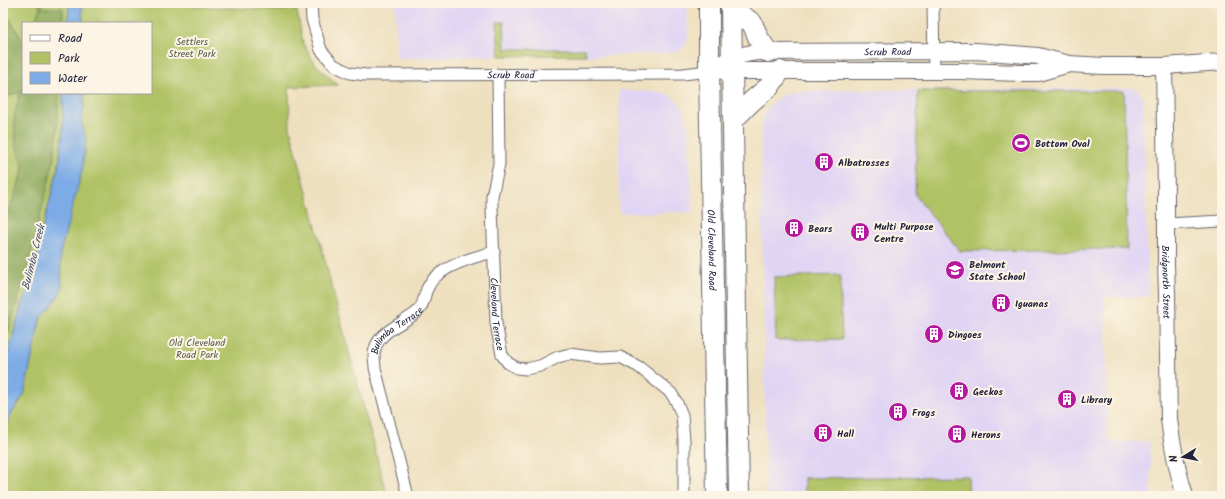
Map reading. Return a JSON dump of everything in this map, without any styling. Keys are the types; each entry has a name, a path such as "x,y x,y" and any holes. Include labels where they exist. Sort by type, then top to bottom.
{"highway":[{"name":"Old Cleveland Road","path":"709,3 717,496"},
{"path":"731,6 752,23 759,39 768,52"},
{"path":"731,6 739,496"},
{"path":"733,120 770,86 780,71"}],"main road":[{"name":"Scrub Road","path":"709,71 732,65 752,53 768,52 976,51 1038,56 1069,64 1103,66 1164,66 1222,62"},
{"name":"Scrub Road","path":"732,65 780,71 934,71 1013,73 1038,72 1069,64"},
{"name":"Bridgnorth Street","path":"1164,66 1169,419 1171,439 1178,471 1186,496"}],"street":[{"name":"Scrub Road","path":"311,3 312,19 321,50 334,65 350,73 366,75 683,74 709,71"},
{"path":"933,3 934,71"},
{"name":"Cleveland Terrace","path":"498,74 499,164 492,196 496,323 502,355 508,363 517,368 526,369 540,366 558,357 570,354 600,358 620,357 639,367 671,393 682,415 684,440 684,496"},
{"path":"1167,224 1222,221"},
{"name":"Bulimba Terrace","path":"408,496 375,368 374,355 376,344 390,329 416,313 422,306 428,286 436,277 446,270 472,257 494,252"}],"shaded area":[{"path":"395,3 688,3 688,39 684,47 671,53 599,56 397,58"},
{"name":"Belmont State School","path":"1136,88 1143,98 1148,297 1105,297 1108,441 1150,442 1151,496 766,496 761,127 766,110 775,100 791,91"},
{"path":"619,90 660,92 671,96 680,104 685,112 688,124 693,212 619,213"}],"green space":[{"path":"3,3 69,3 68,22 22,22 22,94 63,94 63,130 59,165 41,235 36,271 22,303 3,372"},
{"path":"37,3 44,3 41,8 63,8 63,22 34,22 40,8"},
{"name":"Old Cleveland Road Park","path":"84,3 191,3 192,6 297,11 303,43 315,64 338,85 289,87 290,128 387,496 3,496 3,442 9,417 24,395 40,319 54,303 62,289 60,253 86,140 81,121 84,94 152,94 152,22 83,22 82,9"},
{"path":"3,9 22,41 22,94 59,94 54,159 28,264 3,351 3,221 16,193 23,167 16,145 14,119 20,92 3,98"},
{"path":"497,22 504,22 505,49 585,49 586,55 499,56"},
{"name":"Bottom Oval","path":"918,91 1124,91 1127,249 960,251 915,195"},
{"path":"840,275 842,339 776,340 774,277"},
{"path":"968,476 969,496 804,496 804,478"}],"water":[{"path":"69,3 84,3 82,9 83,22 68,22"},
{"path":"63,94 84,94 84,108 81,121 86,140 82,171 60,253 62,289 54,303 40,319 24,395 9,417 3,442 3,372 22,303 36,271 41,235 59,165 63,130"}],"place":[{"name":"Bottom Oval","path":"1021,143"},
{"name":"Albatrosses","path":"824,162"},
{"name":"Bears","path":"794,228"},
{"name":"Multi Purpose Centre","path":"860,232"},
{"name":"Belmont State School","path":"955,270"},
{"name":"Iguanas","path":"1001,303"},
{"name":"Dingoes","path":"934,334"},
{"name":"Geckos","path":"959,391"},
{"name":"Library","path":"1067,399"},
{"name":"Frogs","path":"898,412"},
{"name":"Hall","path":"823,433"},
{"name":"Herons","path":"957,434"}],"park label":[{"name":"Settlers Street Park","path":"192,46"}],"water label":[{"name":"Bulimba Creek","path":"33,257"}]}
